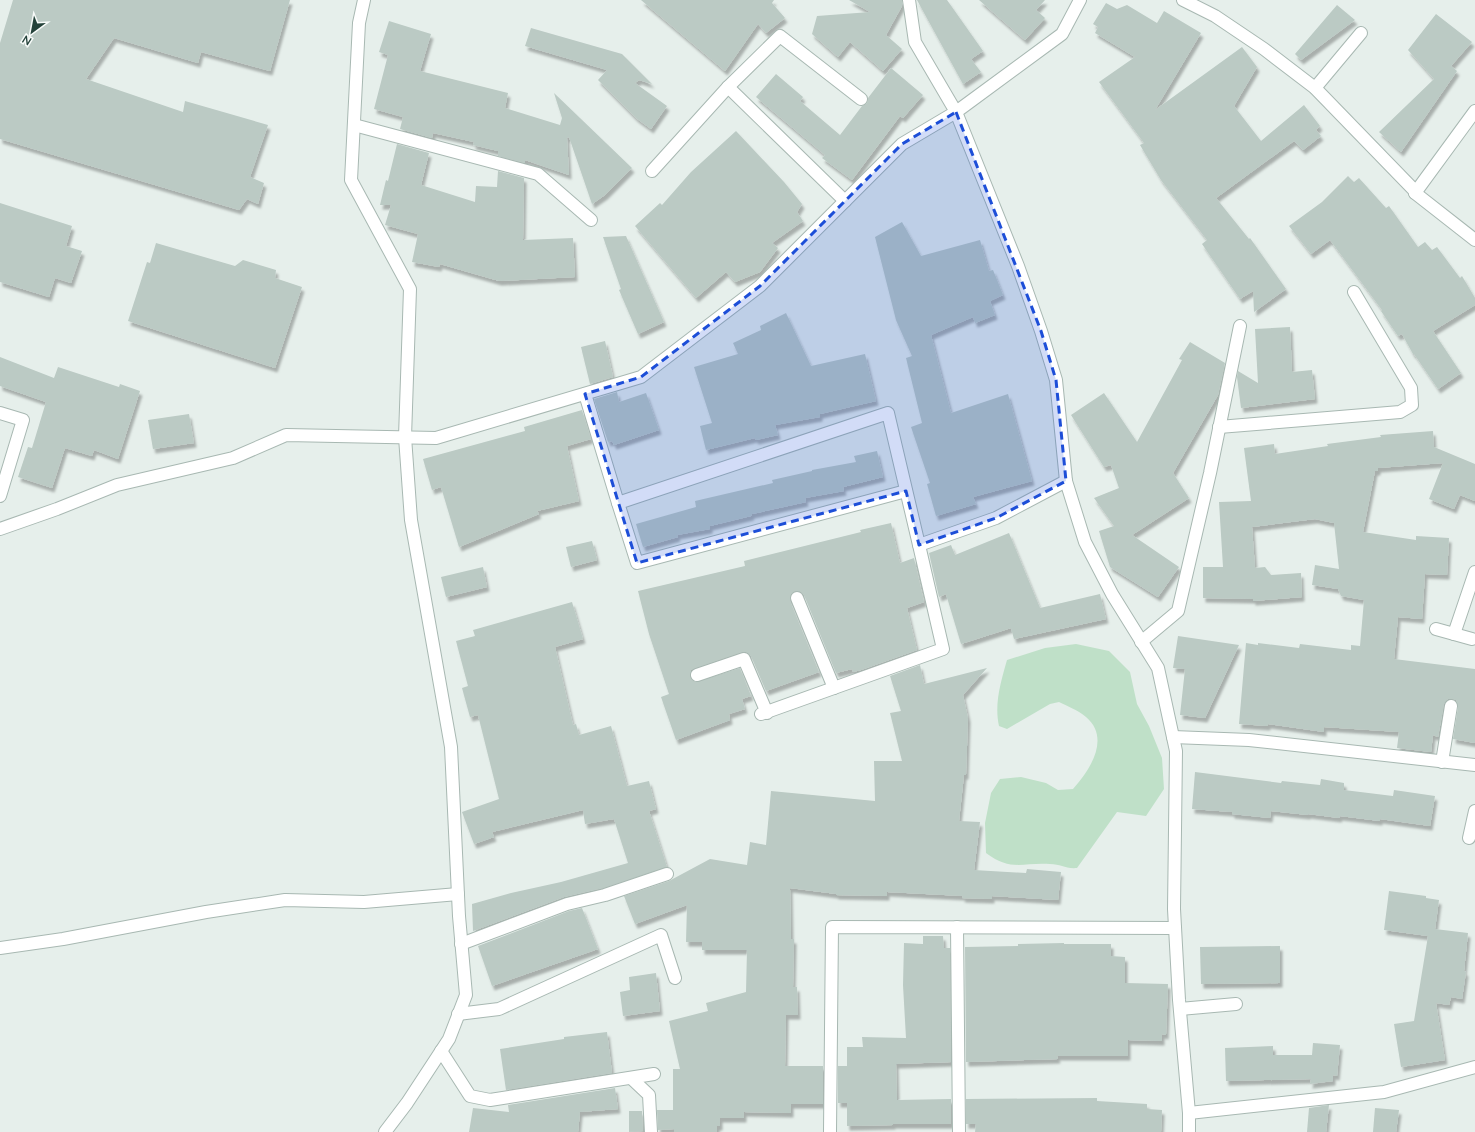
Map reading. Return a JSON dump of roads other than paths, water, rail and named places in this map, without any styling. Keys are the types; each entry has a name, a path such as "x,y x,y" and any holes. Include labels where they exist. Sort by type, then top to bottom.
{"street":[{"path":"364,0 359,23 351,180 410,289 405,437 411,520 451,747 461,944 466,994 449,1039 407,1103 385,1132"},
{"path":"909,0 915,42 956,112 1018,266 1043,338 1056,380 1066,481 1085,542 1112,594 1158,668 1176,751 1174,909 1180,1009 1189,1113 1188,1132"},
{"path":"0,529 57,509 117,485 233,458 286,435 436,438 641,377 760,286 902,144 956,112 1062,34 1080,0"},
{"path":"1184,0 1215,16 1264,49 1315,88 1414,190 1415,193 1475,240"},
{"path":"1315,88 1361,33"},
{"path":"652,171 728,87 780,36 861,98"},
{"path":"728,87 844,201"},
{"path":"1415,193 1475,111"},
{"path":"354,125 538,174 591,220"},
{"path":"1219,427 1400,412 1412,405 1411,388 1354,292"},
{"path":"1141,642 1178,611 1210,473 1240,326"},
{"path":"585,394 637,564 906,491"},
{"path":"0,412 23,420 0,496"},
{"path":"618,503 888,413 943,649 764,714 744,659 697,675"},
{"path":"919,545 996,518 1066,481"},
{"path":"1454,634 1475,572"},
{"path":"797,598 834,688"},
{"path":"1436,629 1472,639"},
{"path":"1442,762 1451,706"},
{"path":"1173,737 1249,740 1475,765"},
{"path":"1469,838 1475,811"},
{"path":"461,944 567,904 605,894 667,874"},
{"path":"0,948 63,939 206,912 285,900 364,902 458,894"},
{"path":"830,1132 832,927 1175,928"},
{"path":"957,927 959,1132"},
{"path":"458,1014 499,1009 661,935 675,978"},
{"path":"1180,1009 1236,1004"},
{"path":"441,1051 470,1096 490,1100 654,1074"},
{"path":"1189,1113 1384,1092 1475,1067"},
{"path":"631,1078 649,1095 651,1132"}]}
